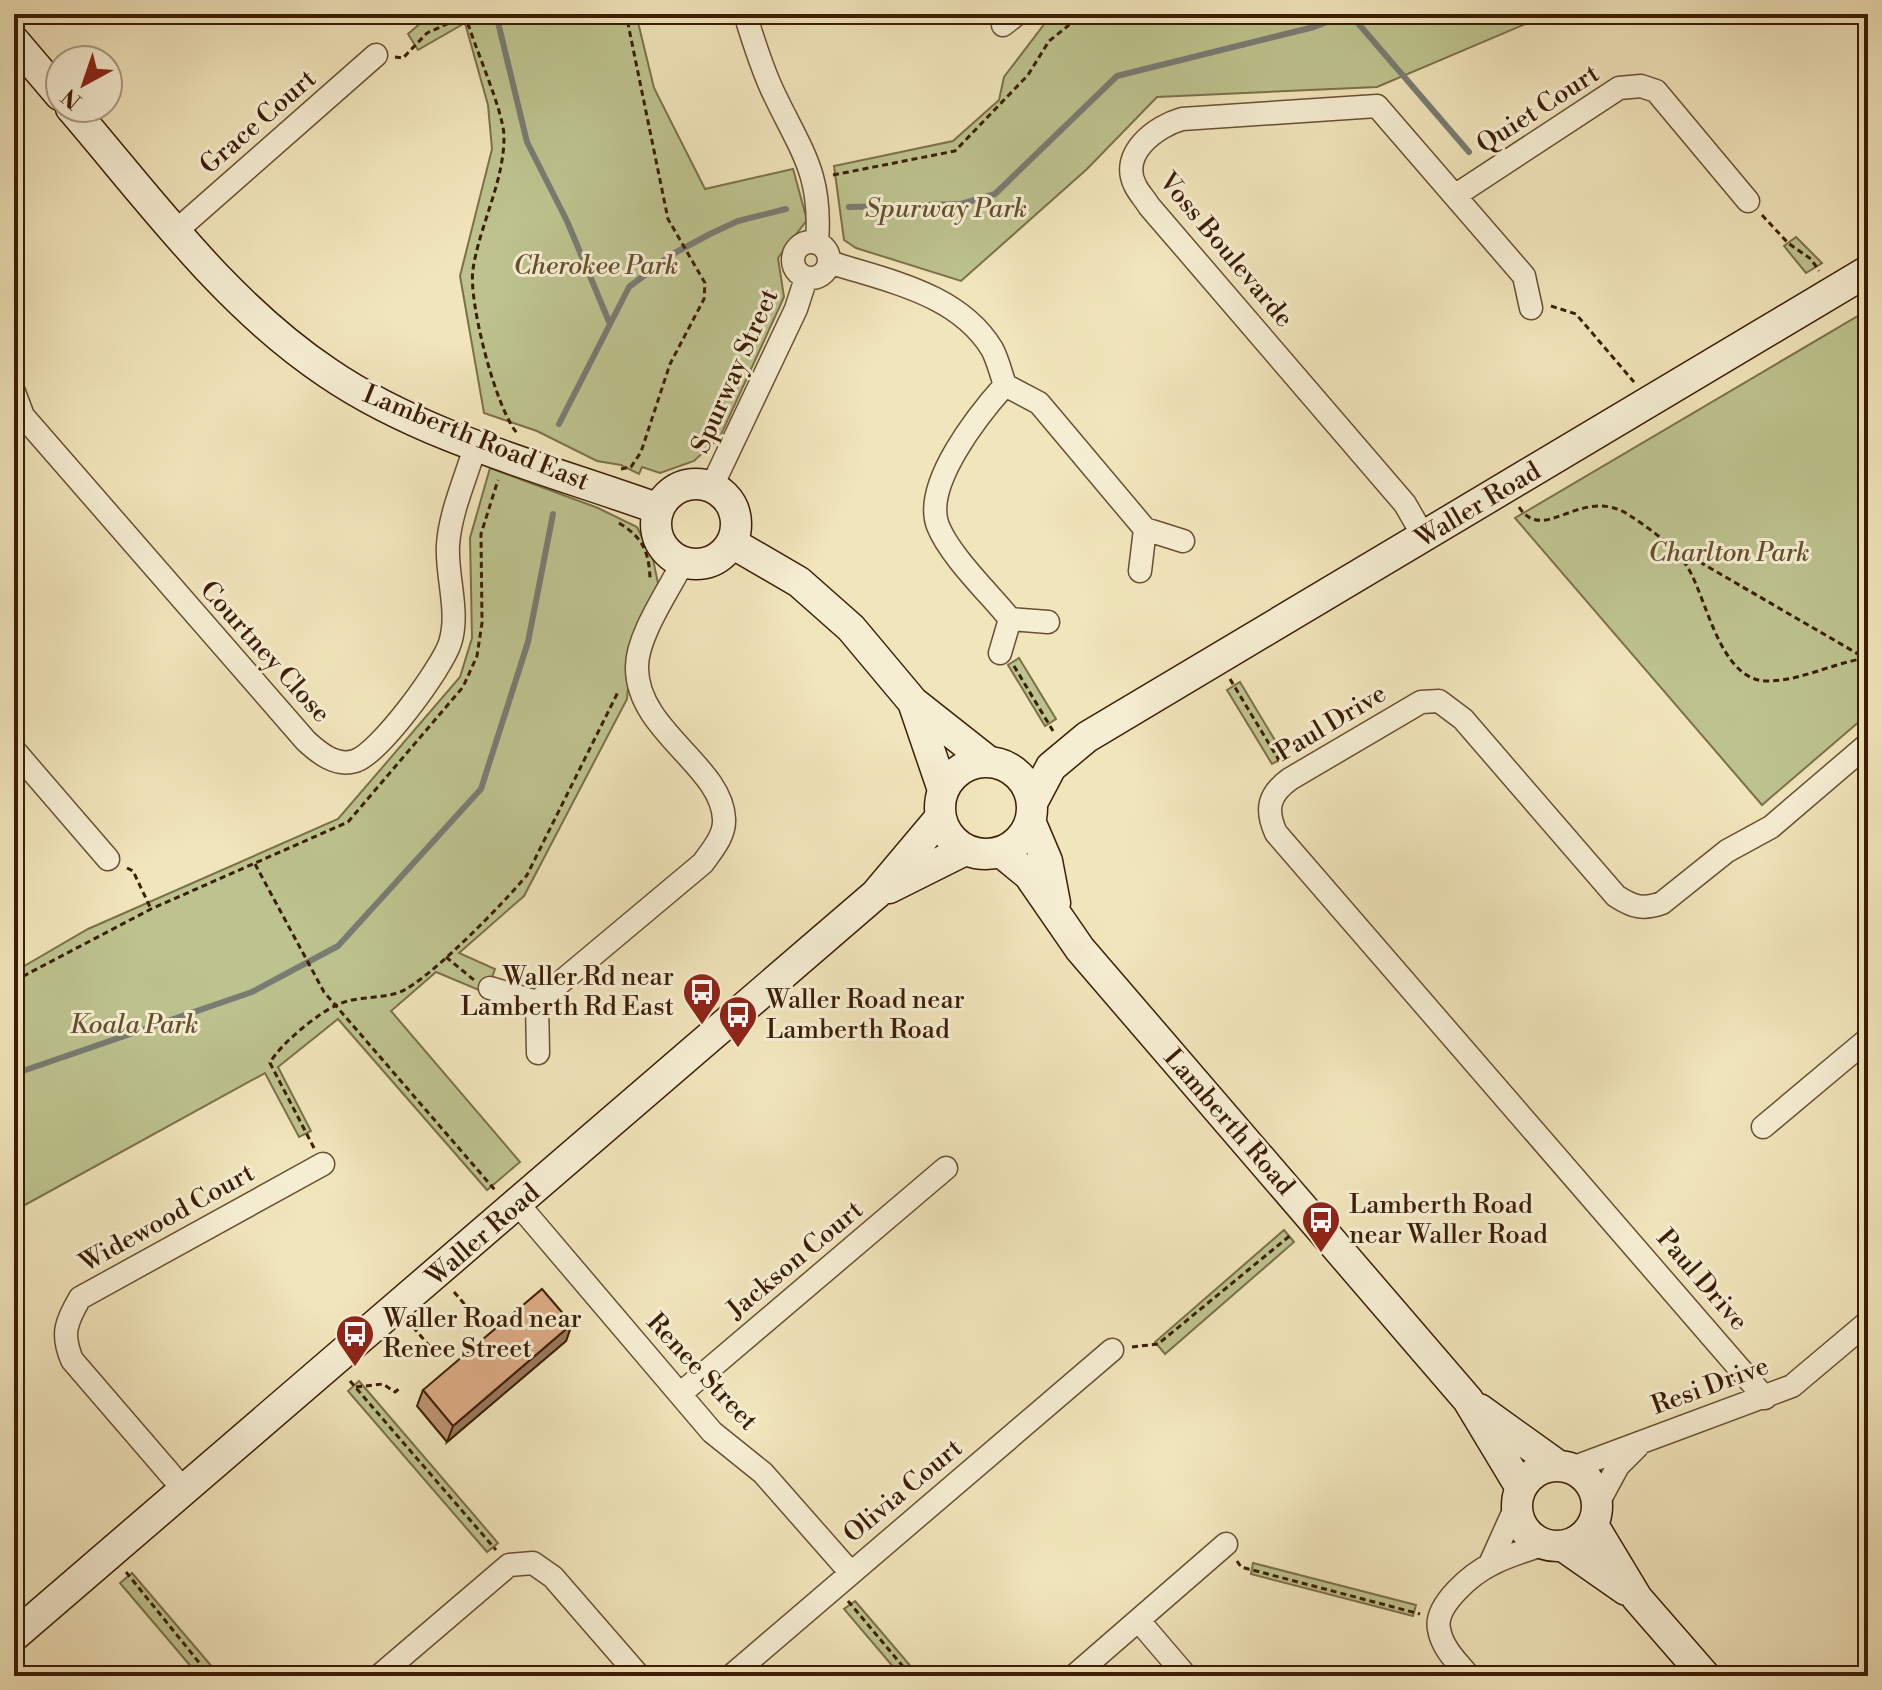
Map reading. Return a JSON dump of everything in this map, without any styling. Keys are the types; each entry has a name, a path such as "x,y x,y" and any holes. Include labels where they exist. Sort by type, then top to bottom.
{"street":[{"path":"745,14 763,70 804,148 820,207 823,252 928,294 958,312 993,351 1005,385 1039,403 1145,529 1183,541"},
{"path":"14,41 44,76"},
{"name":"Grace Court","path":"176,231 376,55"},
{"name":"Quiet Court","path":"1456,195 1619,88 1641,86 1656,91 1748,201"},
{"name":"Voss Boulevarde","path":"1424,537 1405,504 1149,206 1133,182 1133,162 1144,141 1161,125 1171,122 1377,106 1456,195"},
{"name":"Lamberth Road East","path":"85,124 222,284 277,335 329,374 392,409 476,444 659,509"},
{"path":"1456,195 1524,276 1531,308"},
{"name":"Spurway Street","path":"802,244 823,252 821,275 806,278 795,269 793,255 802,244"},
{"name":"Waller Road","path":"1031,812 1051,767 1087,737 1868,271"},
{"name":"Spurway Street","path":"712,486 790,322 806,278"},
{"path":"1005,385 982,410 956,450 937,494 935,515 944,536 1010,619 1048,622"},
{"name":"Courtney Close","path":"14,392 23,416 306,741 321,754 344,763 368,755 435,676 450,645 454,629 448,539 476,444"},
{"path":"687,484 712,486 724,494 737,517 732,543 711,562 683,562 663,546 657,534 659,509 665,497 687,484"},
{"path":"1140,571 1145,529"},
{"path":"732,543 799,582 851,628 913,702 998,765 1019,776 1031,812 1024,834 1001,852 989,855 965,850 949,836 913,702"},
{"path":"537,1002 703,863 719,840 724,819 715,792 645,706 638,682 636,666 644,640 683,562"},
{"path":"1000,653 1010,619"},
{"name":"Paul Drive","path":"1765,1398 1276,833 1270,820 1272,796 1290,779 1421,702 1439,701 1463,719 1616,896 1638,907 1649,907 1662,903 1727,851 1771,827 1868,744"},
{"name":"Waller Road","path":"998,765 1087,737"},
{"path":"14,750 108,859"},
{"path":"941,804 961,769 998,765"},
{"name":"Waller Road","path":"876,894 941,804"},
{"name":"Lamberth Road","path":"1031,812 1047,861 1058,913"},
{"name":"Waller Road","path":"14,1636 184,1490 507,1197 876,894 965,850"},
{"name":"Lamberth Road","path":"1001,852 1029,875 1080,949 1468,1400 1519,1496 1524,1529 1637,1598"},
{"path":"490,988 537,1002"},
{"path":"537,1002 538,1053"},
{"path":"1763,1127 1868,1039"},
{"name":"Widewood Court","path":"184,1490 72,1360 62,1338 69,1317 80,1298 323,1164"},
{"name":"Jackson Court","path":"680,1394 946,1168"},
{"name":"Renee Street","path":"507,1197 712,1432 763,1473 843,1580"},
{"name":"Resi Drive","path":"1564,1466 1792,1386 1868,1322"},
{"name":"Olivia Court","path":"731,1676 1112,1350"},
{"name":"Lamberth Road","path":"1468,1400 1590,1482 1595,1514 1637,1598 1705,1676"},
{"name":"Resi Drive","path":"1595,1514 1618,1466 1644,1440"},
{"path":"1490,1564 1519,1496 1536,1471 1564,1466"},
{"path":"1469,1676 1447,1650 1438,1618 1449,1600 1490,1564 1575,1542 1595,1514"},
{"path":"1074,1676 1226,1544"},
{"path":"379,1676 509,1565 533,1563 553,1577 639,1676"},
{"path":"1139,1621 1186,1676"}],"path":[{"path":"610,470 631,467 641,452 670,364 704,299 705,283 668,219 626,14"},
{"path":"832,175 955,151 1028,75 1049,41 1069,25 1100,17 1164,20 1180,14"},
{"path":"376,55 403,58 427,33 465,15 505,132 504,156 472,270 474,298 485,354 514,432 525,437"},
{"path":"1748,201 1788,243 1811,259 1819,272"},
{"path":"1531,308 1557,305 1576,314 1634,382"},
{"path":"14,981 151,909 348,822 463,687 477,656 482,623 481,534 499,476 510,479"},
{"path":"1519,507 1525,516 1540,522 1591,504 1618,509 1681,558 1725,650 1746,675 1757,680 1787,679 1866,658"},
{"path":"617,522 639,536 649,560 650,591"},
{"path":"1681,558 1691,557 1866,658"},
{"path":"1000,653 1015,667 1053,731"},
{"path":"1218,659 1290,779"},
{"path":"323,1164 270,1063 276,1050 336,1005 400,992 446,957 527,875 580,762 617,698 620,686"},
{"path":"108,859 133,871 151,909"},
{"path":"255,864 324,992 507,1197"},
{"path":"446,957 473,979 490,988"},
{"path":"1112,1350 1158,1344 1294,1233"},
{"path":"454,1292 479,1321"},
{"path":"413,1327 438,1356"},
{"path":"350,1381 509,1565"},
{"path":"356,1387 375,1384 395,1392 400,1388"},
{"path":"1226,1544 1241,1567 1438,1618"},
{"path":"126,1572 210,1676"},
{"path":"843,1580 911,1676"}],"green space":[{"name":"Cherokee Park","path":"431,14 636,14 654,88 705,189 793,169 807,220 778,258 784,297 720,437 694,461 660,473 642,467 639,474 621,465 597,461 537,431 484,413 460,276 492,149 488,105 465,23 418,50 408,34"},
{"name":"Spurway Park","path":"1052,14 1549,14 1377,87 1157,97 1087,169 961,281 856,248 844,240 834,166 953,141 999,100 1004,77"},
{"path":"1796,237 1822,263 1806,273 1784,246"},
{"name":"Charlton Park","path":"1868,310 1868,714 1762,805 1515,518"},
{"name":"Koala Park","path":"490,468 598,508 637,527 653,559 659,588 632,640 627,699 524,896 459,953 495,969 486,993 436,972 391,1011 520,1162 487,1190 338,1019 278,1067 311,1131 299,1137 265,1073 14,1211 14,972 88,929 338,819 460,677 472,638 470,538"},
{"path":"1019,658 1056,719 1045,726 1008,665"},
{"path":"1240,682 1285,757 1272,764 1227,690"},
{"path":"1284,1230 1294,1242 1165,1354 1155,1342"},
{"path":"359,1381 498,1543 487,1552 348,1391"},
{"path":"1253,1563 1416,1605 1413,1616 1251,1574"},
{"path":"132,1573 220,1676 199,1676 120,1583"},
{"path":"855,1601 919,1676 901,1676 844,1609"}],"building":[{"path":"542,1289 572,1324 453,1426 423,1390"}],"waterway":[{"path":"496,14 527,142 567,221 610,324"},
{"path":"849,207 961,204 995,194 1117,76 1314,27 1347,14"},
{"path":"1350,14 1469,152"},
{"path":"559,424 629,287 671,255 710,234 738,221 786,209"},
{"path":"14,1074 252,992 338,946 481,789 528,642 553,514"}],"place":[{"name":"Waller Rd near Lamberth Rd East","path":"702,1026"},
{"name":"Waller Road near Lamberth Road","path":"738,1049"},
{"name":"Lamberth Road near Waller Road","path":"1321,1254"},
{"name":"Waller Road near Renee Street","path":"355,1368"}]}
